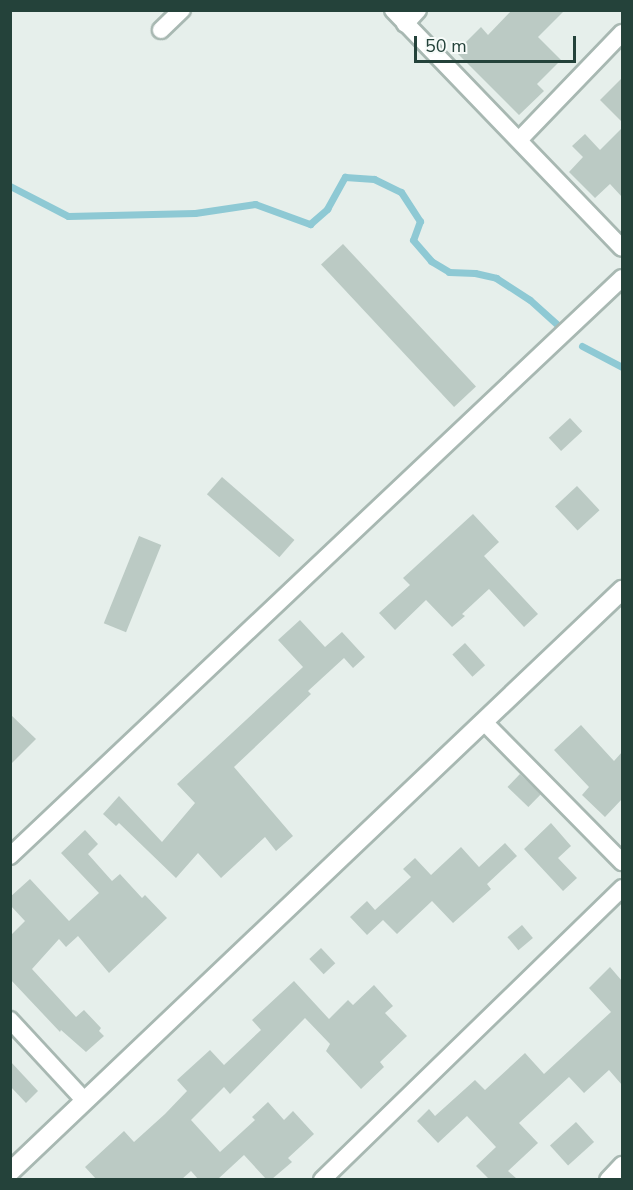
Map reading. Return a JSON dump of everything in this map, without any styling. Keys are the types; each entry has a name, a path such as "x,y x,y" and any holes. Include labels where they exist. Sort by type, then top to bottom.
{"street":[{"path":"161,30 182,10"},
{"path":"393,10 622,248"},
{"path":"405,24 418,10"},
{"path":"519,140 622,33"},
{"path":"10,856 622,278"},
{"path":"10,1172 622,590"},
{"path":"484,722 622,862"},
{"path":"322,1179 622,888"},
{"path":"10,1020 85,1101"},
{"path":"608,1179 622,1165"}],"building":[{"path":"512,10 565,10 538,37 561,60 537,84 544,91 519,115 456,52 481,27 488,35"},
{"path":"622,78 622,122 600,100"},
{"path":"622,128 622,197 610,184 595,198 569,172 583,157 572,146 585,134 600,150"},
{"path":"343,244 476,387 454,407 321,264"},
{"path":"570,418 582,431 561,451 549,438"},
{"path":"222,477 294,540 279,557 207,494"},
{"path":"577,486 600,510 578,531 555,506"},
{"path":"473,514 499,542 484,556 538,614 524,627 489,589 462,614 465,616 452,627 426,600 395,630 379,613 410,585 403,578"},
{"path":"139,536 161,545 126,632 104,623"},
{"path":"300,620 325,647 342,632 365,657 353,668 344,658 308,691 311,694 234,767 293,836 276,851 265,837 221,878 198,853 176,878 119,823 116,826 103,814 119,796 162,842 195,803 177,784 303,667 278,640"},
{"path":"465,643 485,665 472,677 452,654"},
{"path":"10,714 36,739 10,765"},
{"path":"581,725 614,761 622,752 622,799 605,817 582,795 589,787 554,750"},
{"path":"520,774 541,794 528,807 507,787"},
{"path":"551,823 571,846 558,858 577,878 563,891 524,849"},
{"path":"85,830 98,844 88,854 112,881 120,874 142,898 145,895 167,918 109,973 78,936 66,947 59,939 32,969 76,1017 84,1010 101,1028 99,1031 104,1036 86,1052 61,1030 60,1032 10,979 10,936 25,921 10,905 10,897 30,879 69,921 99,893 61,853"},
{"path":"505,843 517,856 487,884 491,889 453,923 432,901 397,934 383,920 367,935 350,917 367,901 375,910 411,877 403,869 415,858 431,875 461,847 479,867"},
{"path":"522,925 533,938 518,950 507,937"},
{"path":"321,948 335,963 324,974 309,959"},
{"path":"610,967 622,981 622,1085 609,1070 584,1093 569,1077 519,1123 538,1143 508,1171 517,1179 489,1179 476,1166 496,1147 467,1116 438,1143 417,1121 429,1109 435,1116 475,1080 485,1090 525,1053 544,1074 611,1012 589,988"},
{"path":"294,981 329,1019 348,1000 353,1005 374,985 393,1006 385,1013 407,1036 380,1062 384,1067 361,1089 326,1051 330,1044 305,1018 230,1094 224,1087 191,1120 220,1152 255,1120 252,1117 268,1102 284,1120 293,1111 314,1134 288,1158 292,1162 272,1179 266,1179 244,1155 218,1179 198,1179 191,1171 182,1179 96,1179 85,1167 124,1131 134,1142 165,1114 187,1091 177,1080 210,1050 224,1065 261,1030 252,1020"},
{"path":"10,1061 38,1091 26,1103 10,1086"},
{"path":"576,1122 594,1142 568,1165 550,1145"}],"waterway":[{"path":"10,186 68,216 195,213 255,204 310,224 327,209 345,177 374,179 401,192 420,221 413,240 431,261 449,272 475,273 496,278 530,300 557,324"},
{"path":"582,346 622,367"}]}
